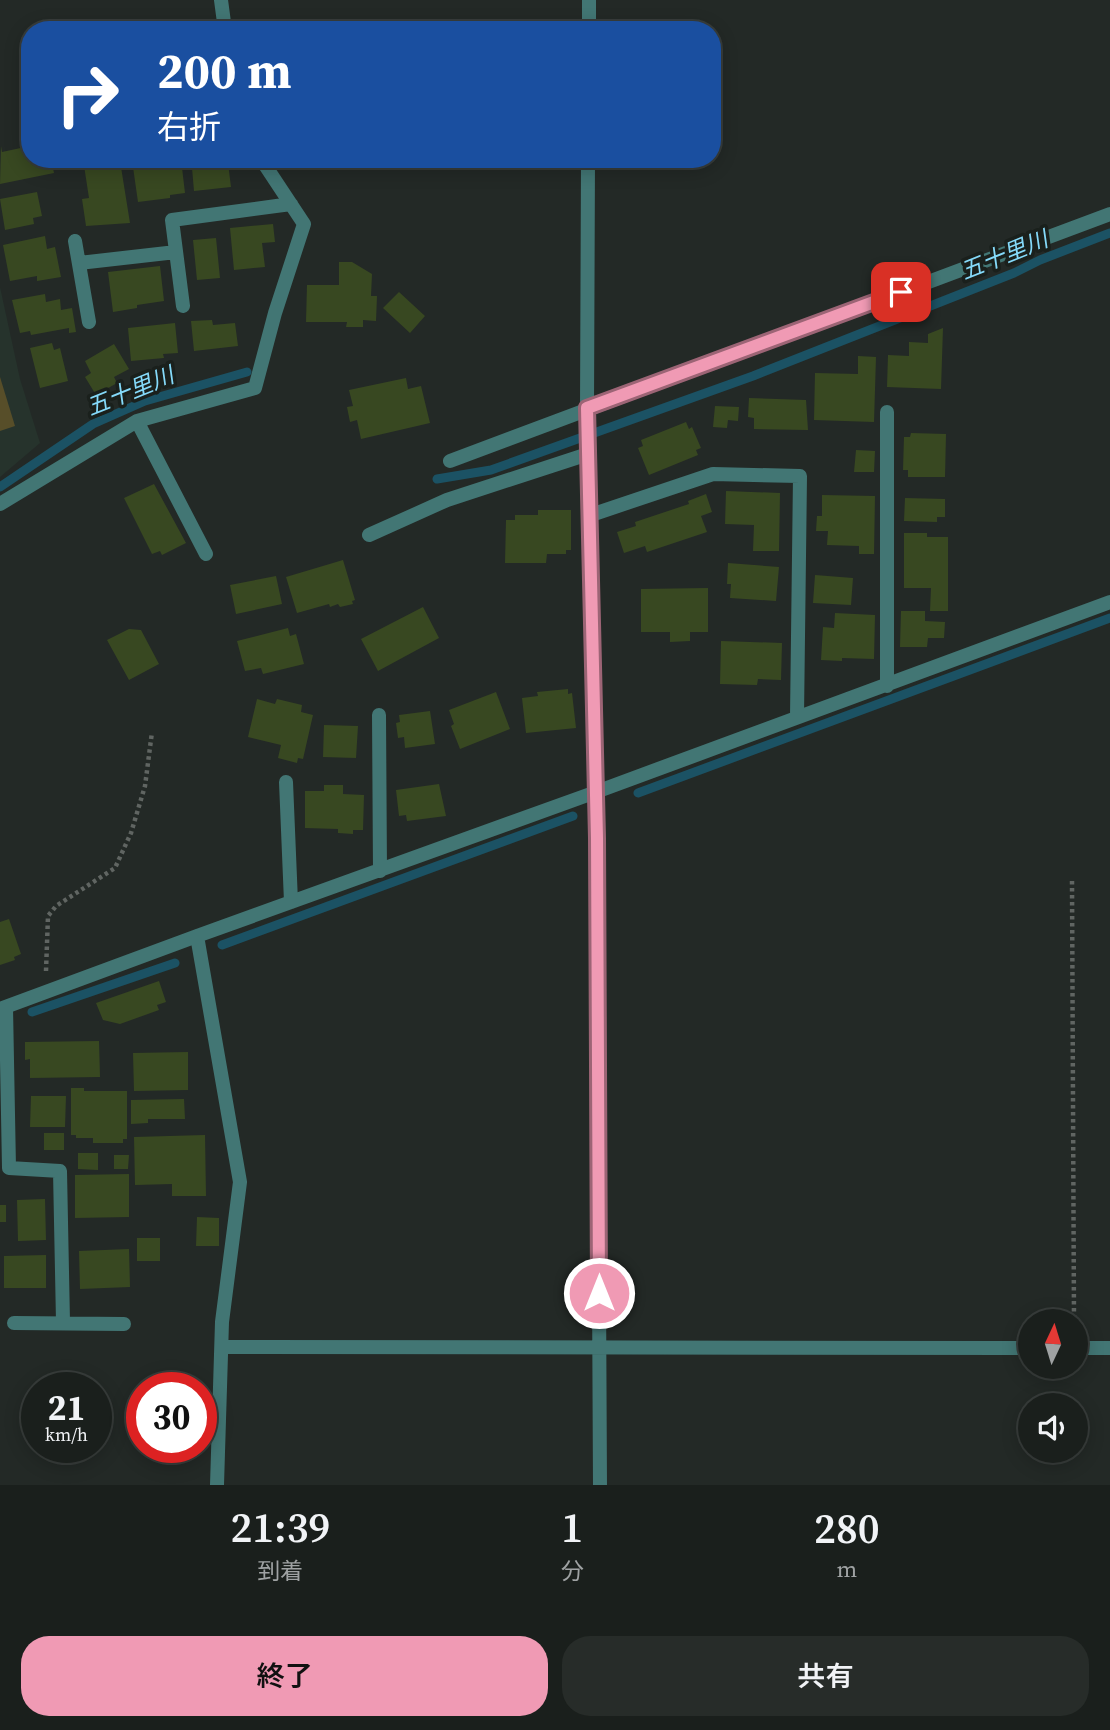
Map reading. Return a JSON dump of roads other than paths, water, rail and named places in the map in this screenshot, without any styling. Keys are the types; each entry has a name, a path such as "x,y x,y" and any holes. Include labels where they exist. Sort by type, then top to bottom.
{"street":[{"path":"221,0 224,21"},
{"path":"589,0 589,21"},
{"path":"0,505 137,421 255,388 275,313 304,224 267,168"},
{"path":"588,168 588,449 596,792 600,1485"},
{"path":"183,306 172,220 291,204"},
{"path":"450,461 588,414 1110,214"},
{"path":"75,241 89,322"},
{"path":"79,263 176,251"},
{"path":"887,412 887,685"},
{"path":"137,421 206,554"},
{"path":"369,536 447,500 588,449"},
{"path":"589,516 713,474 800,476 797,717"},
{"path":"63,1322 60,1171 9,1168 3,1008 1110,602"},
{"path":"379,715 380,871"},
{"path":"286,782 291,902"},
{"path":"197,936 240,1182 222,1322 217,1485"},
{"path":"14,1323 124,1324"},
{"path":"222,1347 1018,1348"},
{"path":"1088,1348 1110,1348"}],"waterway":[{"name":"五十里川","path":"437,479 491,470 753,376 1110,233"},
{"name":"五十里川","path":"0,487 93,424 145,401 247,372"},
{"path":"638,793 1110,618"},
{"path":"222,945 573,816"},
{"path":"32,1012 175,963"}]}
